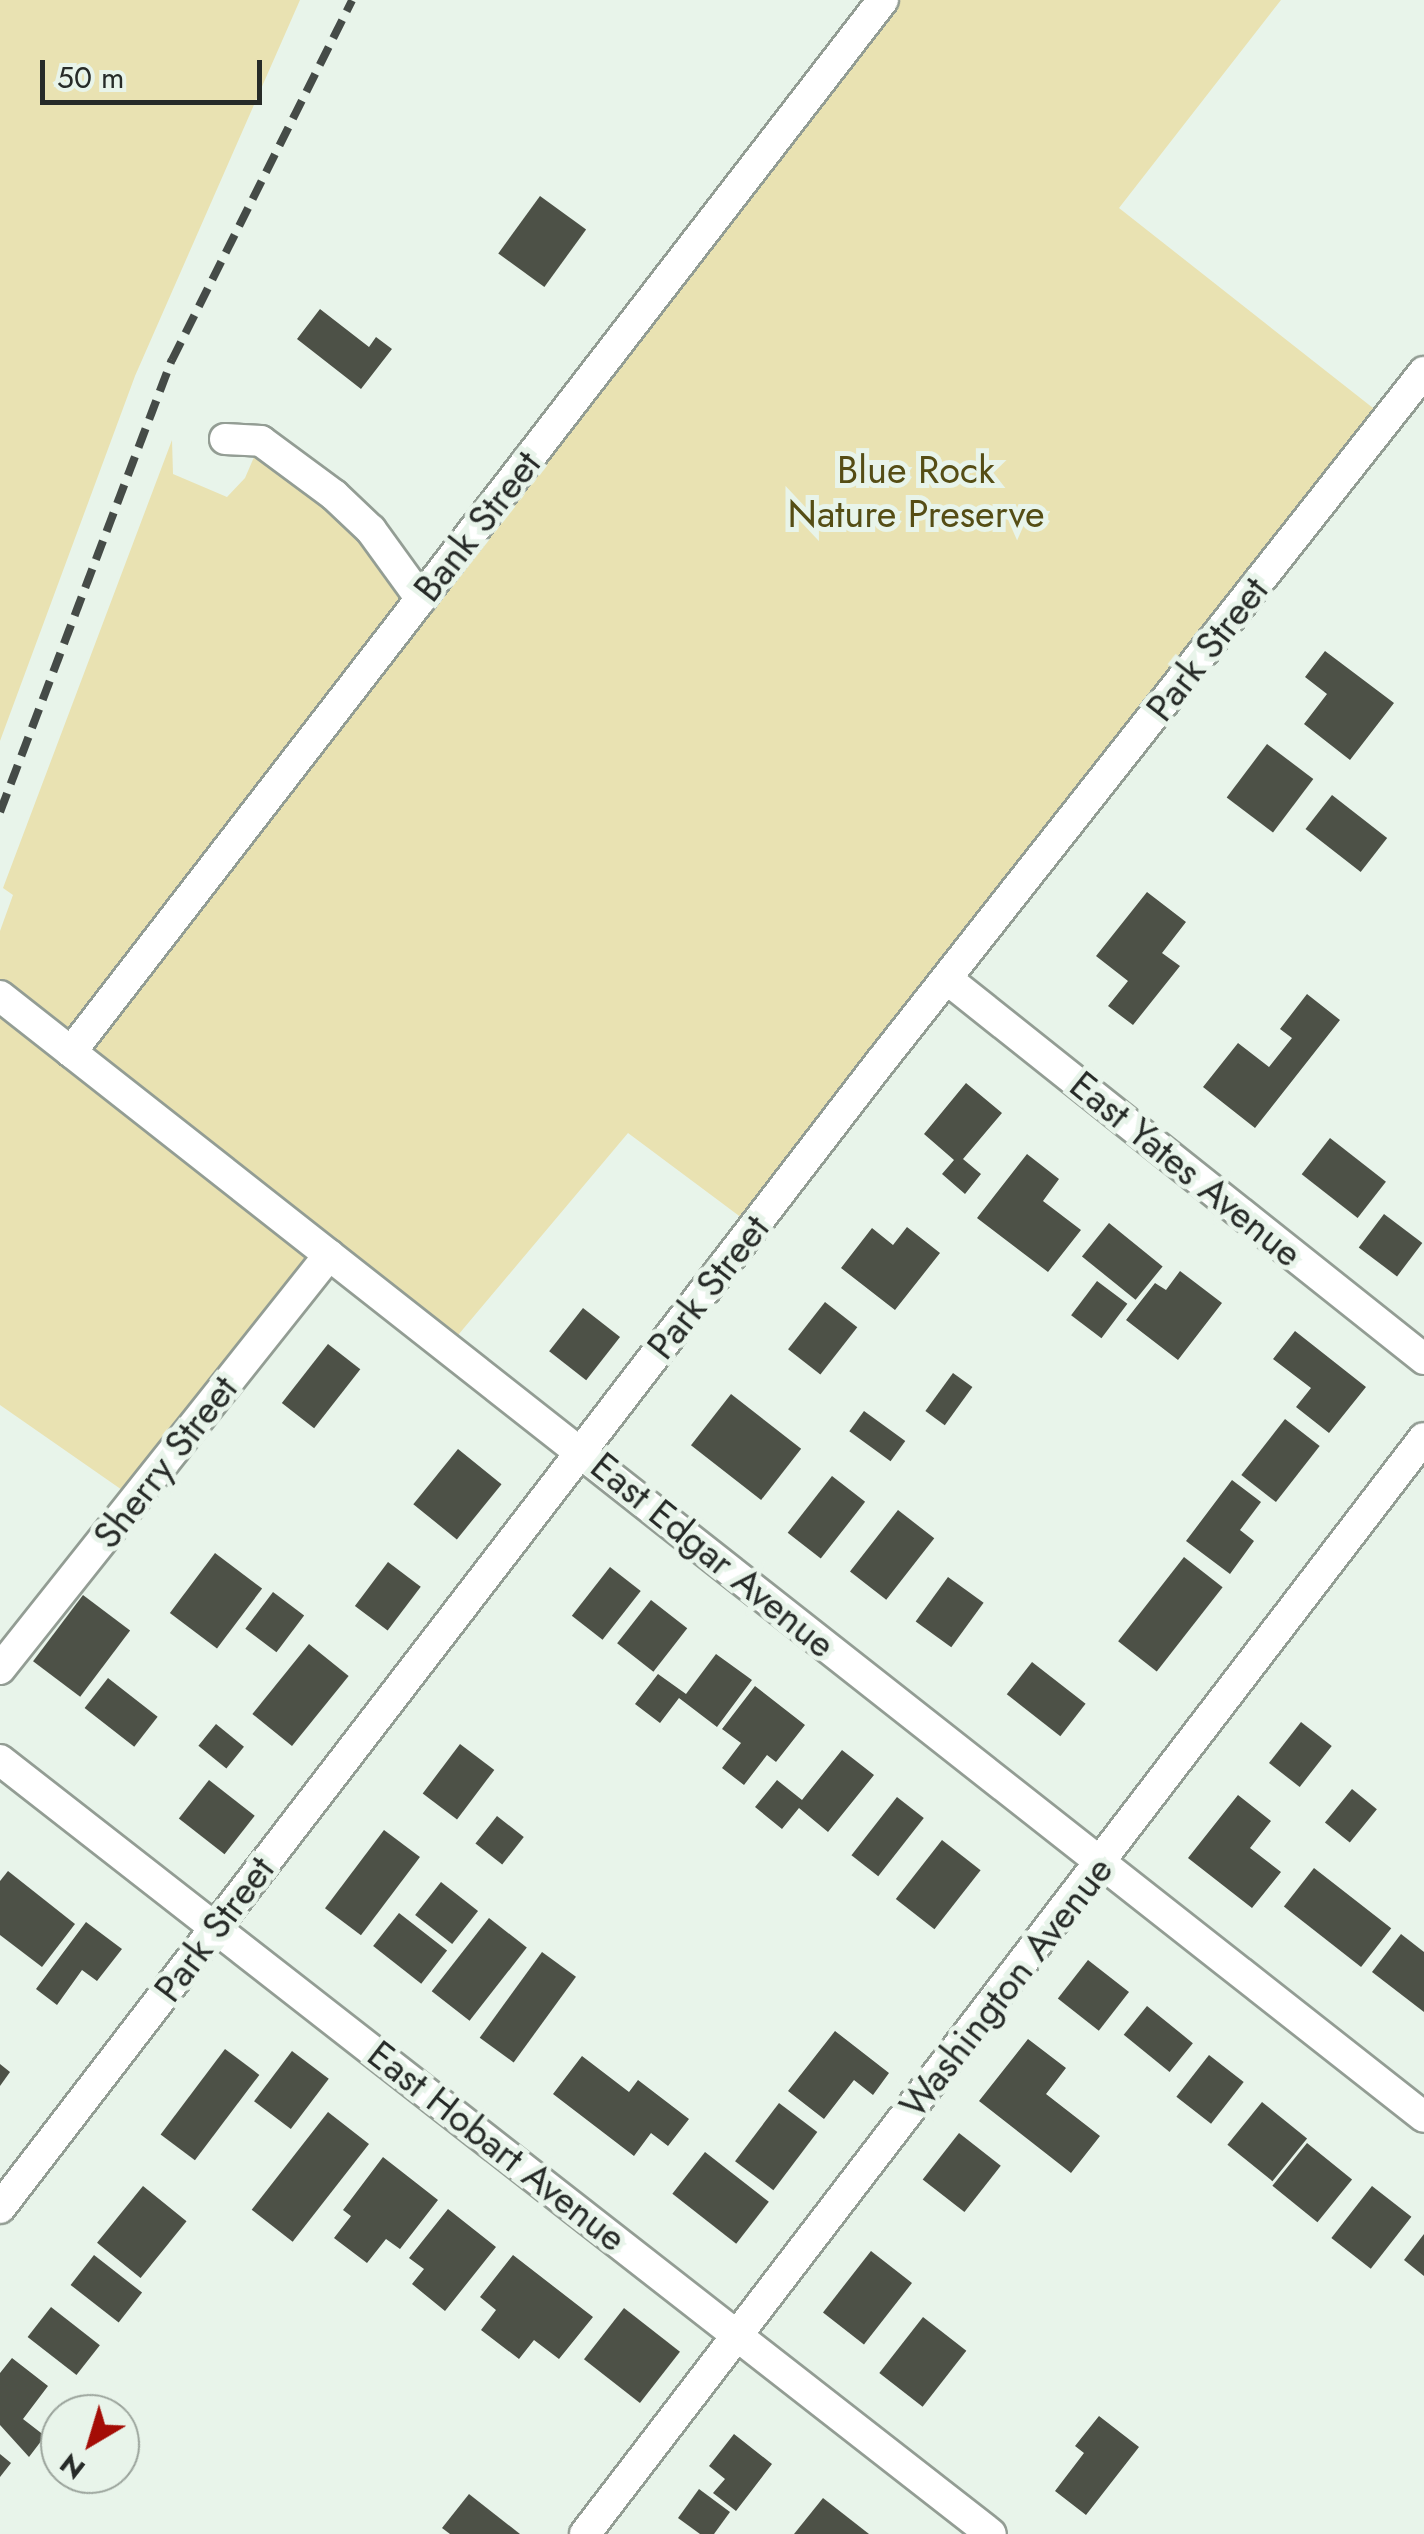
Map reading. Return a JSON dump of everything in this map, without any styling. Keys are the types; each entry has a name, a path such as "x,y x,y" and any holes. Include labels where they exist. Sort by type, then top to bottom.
{"street":[{"name":"Bank Street","path":"71,1052 883,0"},
{"name":"Park Street","path":"0,2208 947,979 1424,372"},
{"path":"225,439 261,441 334,495 371,530 421,599"},
{"name":"East Yates Avenue","path":"947,979 1424,1359"},
{"name":"East Edgar Avenue","path":"0,996 582,1450 1424,2117"},
{"name":"Sherry Street","path":"0,1669 329,1255"},
{"name":"Washington Avenue","path":"585,2534 1424,1438"},
{"name":"East Hobart Avenue","path":"0,1760 991,2534"}],"green space":[{"path":"0,0 300,0 135,376 0,741"},
{"name":"Blue Rock Nature Preserve","path":"882,0 1281,0 1119,208 1387,419 754,1227 628,1133 448,1347 329,1255 135,1499 0,1405 0,931 13,895 3,888 172,440 173,474 227,497 245,478 261,441 420,598"}],"building":[{"path":"540,196 586,230 544,287 498,253"},
{"path":"320,309 369,347 376,337 392,349 361,389 297,339"},
{"path":"1325,651 1394,703 1350,760 1304,724 1327,694 1305,677"},
{"path":"1267,744 1313,779 1273,832 1227,798"},
{"path":"1332,795 1387,838 1361,872 1306,829"},
{"path":"1147,892 1186,922 1162,953 1180,966 1133,1025 1108,1006 1128,981 1096,956"},
{"path":"1307,994 1340,1020 1255,1128 1203,1087 1238,1043 1269,1067 1292,1038 1280,1029"},
{"path":"966,1083 1002,1113 963,1159 981,1174 965,1194 942,1174 954,1160 924,1134"},
{"path":"1330,1138 1386,1182 1358,1218 1302,1174"},
{"path":"1027,1154 1059,1179 1043,1201 1081,1230 1048,1272 977,1218"},
{"path":"1384,1214 1422,1243 1397,1276 1359,1248"},
{"path":"1109,1223 1163,1266 1136,1300 1082,1256"},
{"path":"907,1227 940,1253 895,1310 841,1268 872,1228 893,1245"},
{"path":"1180,1271 1222,1303 1178,1360 1126,1320 1155,1283 1166,1290"},
{"path":"1097,1281 1127,1304 1101,1338 1071,1315"},
{"path":"825,1302 857,1327 820,1375 788,1349"},
{"path":"583,1308 620,1337 586,1380 549,1351"},
{"path":"1295,1331 1366,1387 1329,1433 1296,1407 1311,1388 1273,1359"},
{"path":"328,1344 360,1369 314,1428 282,1403"},
{"path":"953,1373 972,1387 945,1425 925,1411"},
{"path":"731,1394 801,1449 761,1500 691,1445"},
{"path":"864,1411 905,1441 891,1461 849,1431"},
{"path":"1285,1419 1320,1446 1276,1502 1241,1475"},
{"path":"458,1449 502,1484 457,1539 413,1504"},
{"path":"832,1476 865,1502 821,1559 788,1533"},
{"path":"1232,1480 1261,1502 1240,1530 1254,1541 1230,1574 1186,1541"},
{"path":"898,1510 934,1538 886,1600 850,1571"},
{"path":"215,1553 262,1589 217,1648 170,1613"},
{"path":"1184,1557 1223,1587 1157,1671 1118,1641"},
{"path":"388,1562 421,1587 388,1631 355,1606"},
{"path":"610,1567 641,1591 603,1640 572,1616"},
{"path":"948,1577 984,1603 951,1647 916,1621"},
{"path":"273,1592 304,1615 276,1652 245,1629"},
{"path":"83,1595 130,1631 80,1697 33,1661"},
{"path":"651,1600 687,1628 653,1672 617,1643"},
{"path":"309,1644 349,1676 292,1746 252,1714"},
{"path":"716,1654 752,1680 717,1727 679,1698 660,1723 635,1704 658,1674 686,1694"},
{"path":"1032,1662 1086,1704 1060,1736 1007,1694"},
{"path":"108,1678 158,1717 134,1747 85,1708"},
{"path":"755,1686 805,1725 776,1762 767,1755 744,1785 722,1768 741,1743 722,1729"},
{"path":"1301,1722 1332,1746 1300,1787 1269,1763"},
{"path":"216,1724 244,1747 226,1768 198,1746"},
{"path":"460,1744 494,1770 457,1819 423,1794"},
{"path":"842,1750 874,1775 828,1832 799,1808 782,1829 755,1807 777,1780 802,1800"},
{"path":"209,1780 255,1816 225,1854 179,1819"},
{"path":"1352,1789 1377,1809 1350,1843 1325,1822"},
{"path":"1238,1795 1271,1821 1250,1848 1281,1872 1252,1908 1188,1858"},
{"path":"897,1797 924,1818 878,1876 851,1855"},
{"path":"497,1816 524,1837 502,1865 475,1844"},
{"path":"384,1830 420,1857 361,1935 325,1908"},
{"path":"942,1840 981,1870 934,1929 896,1899"},
{"path":"1314,1868 1391,1928 1361,1967 1284,1907"},
{"path":"8,1871 75,1924 42,1967 0,1935 0,1881"},
{"path":"441,1882 478,1911 452,1944 415,1915"},
{"path":"399,1913 447,1951 421,1984 373,1946"},
{"path":"489,1918 527,1948 470,2021 432,1991"},
{"path":"86,1922 122,1949 97,1981 82,1970 57,2005 36,1989"},
{"path":"1401,1934 1424,1952 1424,2012 1372,1972"},
{"path":"542,1952 576,1977 514,2062 480,2038"},
{"path":"1088,1960 1129,1992 1099,2031 1058,1999"},
{"path":"1147,2006 1193,2043 1170,2072 1124,2035"},
{"path":"835,2031 889,2073 873,2095 854,2080 824,2119 788,2091"},
{"path":"1028,2039 1066,2068 1046,2094 1100,2136 1071,2173 979,2101"},
{"path":"225,2049 259,2075 195,2160 161,2134"},
{"path":"292,2051 329,2079 291,2129 254,2101"},
{"path":"1209,2055 1244,2082 1211,2124 1176,2097"},
{"path":"582,2056 629,2092 638,2080 689,2119 668,2146 651,2133 634,2156 553,2094"},
{"path":"0,2064 10,2072 0,2086"},
{"path":"1262,2102 1307,2139 1272,2181 1227,2145"},
{"path":"779,2103 817,2132 773,2190 735,2161"},
{"path":"328,2112 369,2144 293,2242 252,2210"},
{"path":"959,2133 1001,2166 964,2212 923,2179"},
{"path":"1307,2143 1352,2180 1317,2222 1272,2186"},
{"path":"705,2152 769,2202 736,2244 672,2194"},
{"path":"383,2157 438,2200 400,2249 386,2239 367,2263 334,2238 351,2216 343,2210"},
{"path":"143,2186 187,2221 141,2278 97,2243"},
{"path":"1372,2186 1411,2217 1371,2269 1331,2238"},
{"path":"448,2209 496,2247 445,2311 412,2284 424,2269 409,2258"},
{"path":"1424,2234 1424,2276 1404,2260"},
{"path":"871,2251 912,2283 864,2344 823,2312"},
{"path":"94,2255 142,2293 119,2322 71,2285"},
{"path":"513,2255 593,2317 559,2359 534,2340 519,2359 481,2330 496,2310 480,2297"},
{"path":"51,2307 100,2345 76,2375 28,2337"},
{"path":"624,2308 680,2352 640,2403 584,2359"},
{"path":"923,2317 966,2351 923,2407 879,2373"},
{"path":"12,2358 48,2386 23,2419 40,2432 40,2443 29,2457 0,2425 0,2373"},
{"path":"1099,2416 1139,2447 1086,2515 1055,2491 1084,2453 1075,2446"},
{"path":"734,2434 772,2464 736,2511 713,2493 725,2479 709,2466"},
{"path":"0,2454 11,2463 0,2477"},
{"path":"699,2489 730,2512 714,2534 700,2534 678,2518"},
{"path":"469,2494 520,2534 450,2534 442,2528"},
{"path":"823,2498 869,2534 794,2534"}],"railway":[{"path":"0,812 172,360 352,0"}]}
